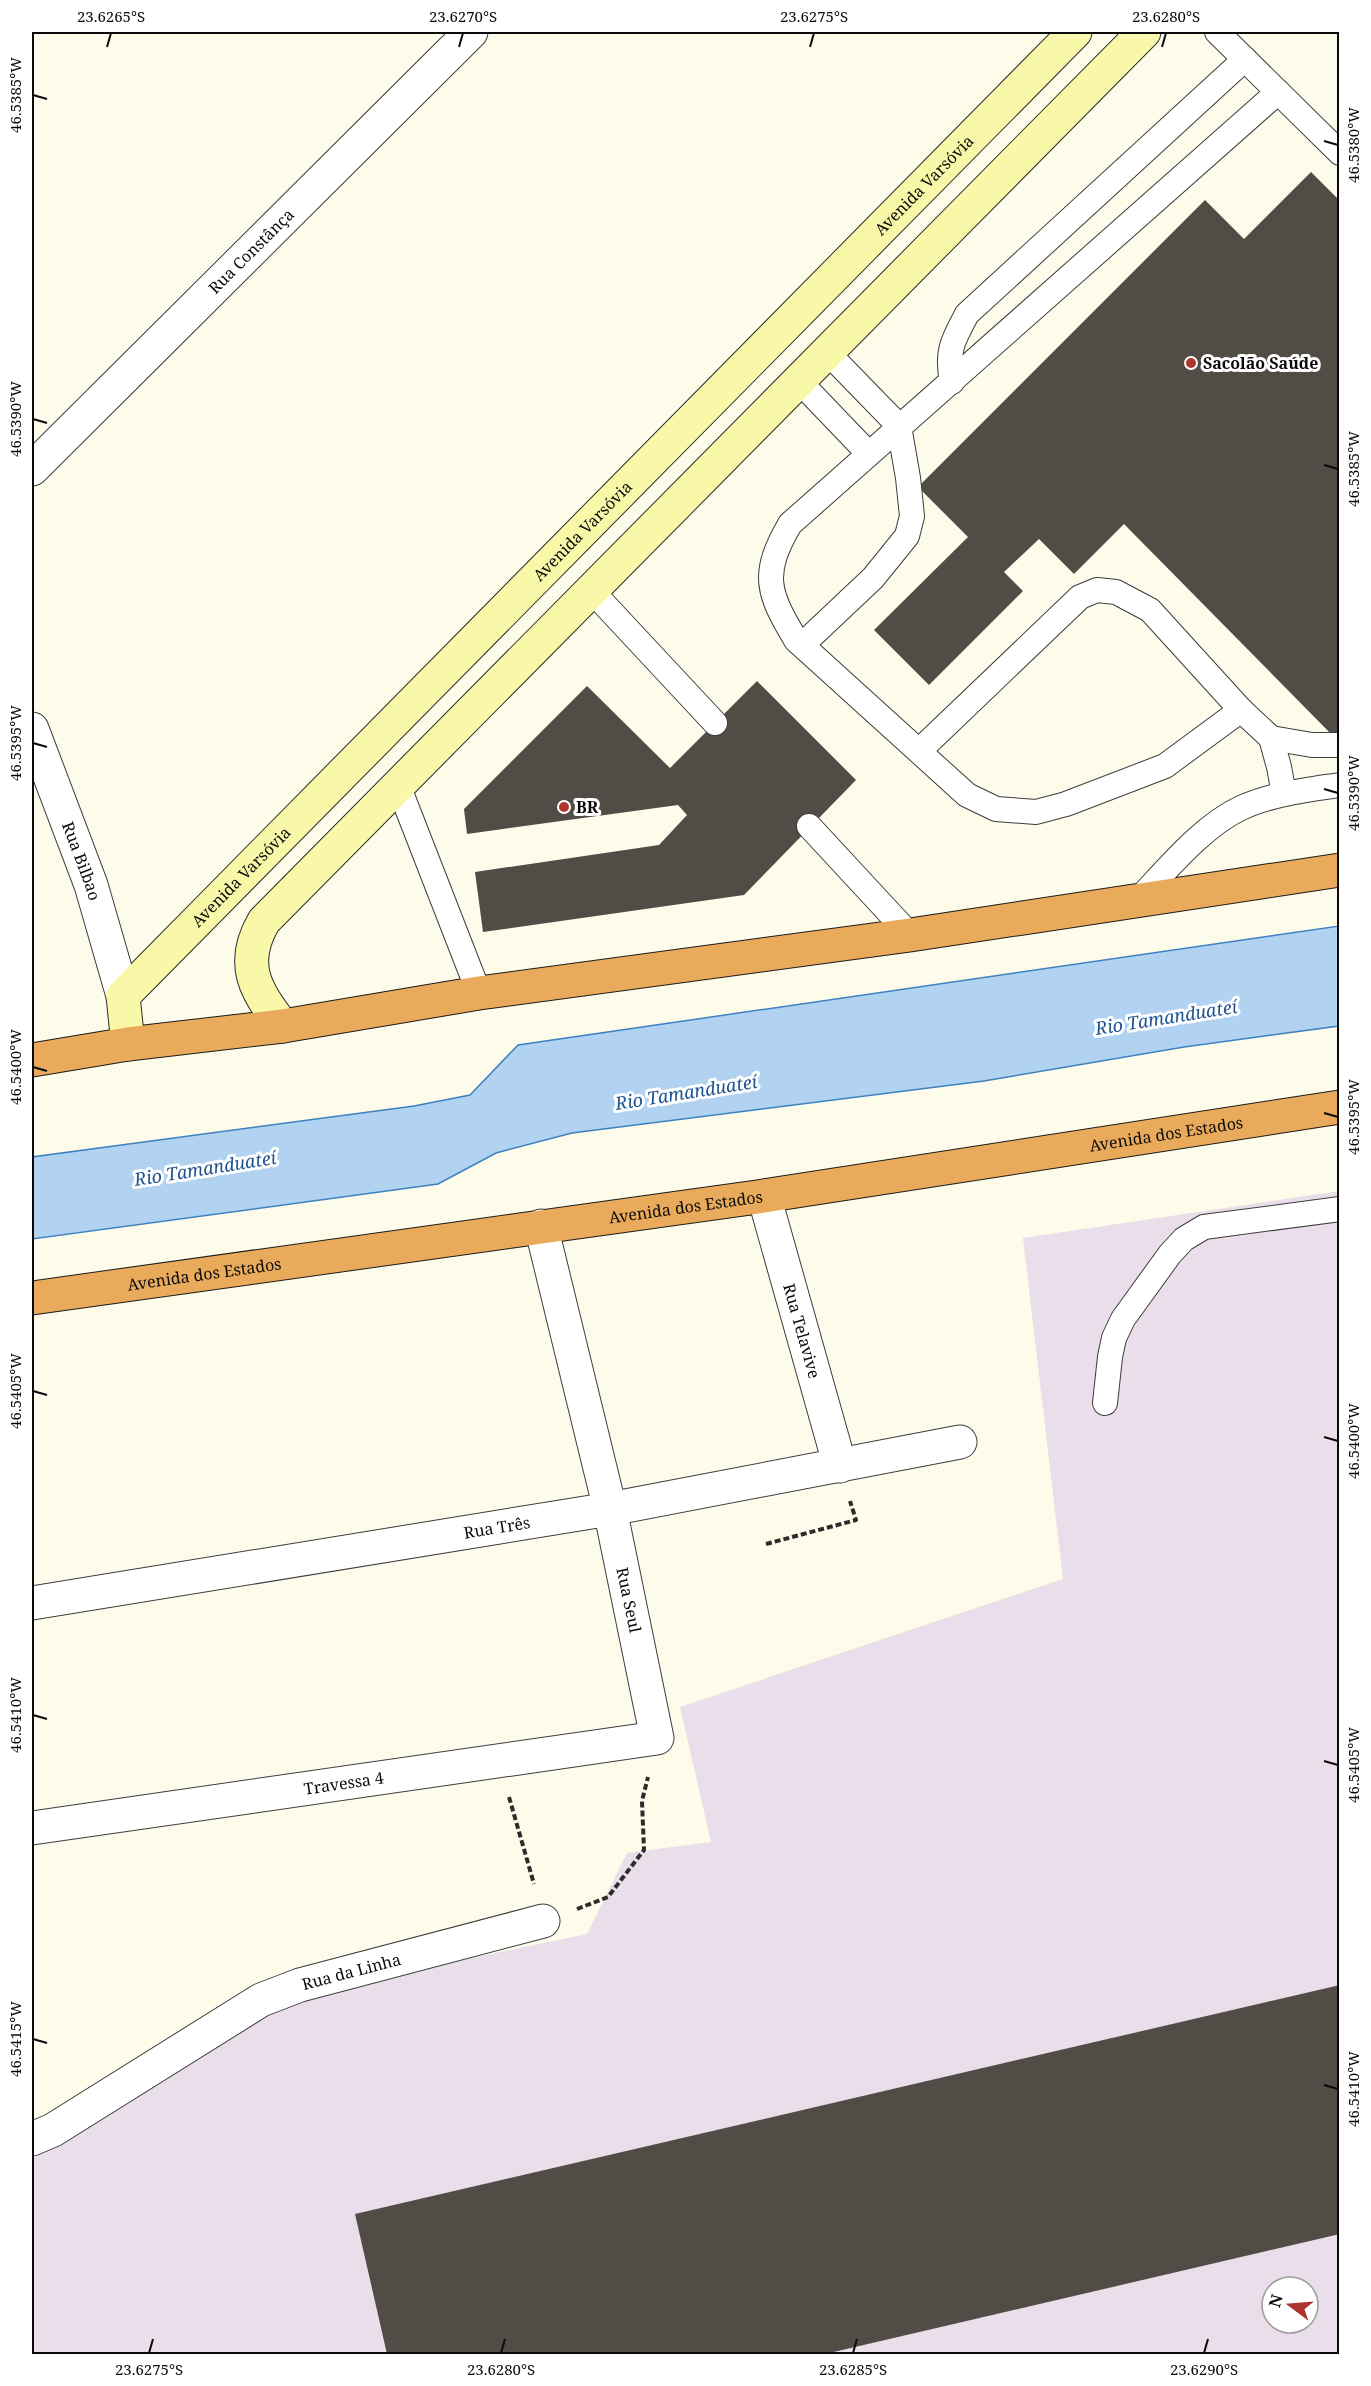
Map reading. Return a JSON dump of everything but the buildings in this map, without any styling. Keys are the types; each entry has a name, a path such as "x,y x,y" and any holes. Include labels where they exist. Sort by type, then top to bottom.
{"highway":[{"path":"32,1060 129,1044 283,1026 478,993 910,936 1340,870"},
{"name":"Avenida dos Estados","path":"32,1298 764,1196 1340,1107"}],"main road":[{"name":"Avenida Varsóvia","path":"123,996 1075,32"},
{"path":"283,1026 266,1005 256,986 251,966 257,933 264,921 1144,32"},
{"path":"123,996 129,1044"}],"street":[{"name":"Rua Constânça","path":"32,469 471,32"},
{"name":"Rua Bilbao","path":"32,729 91,885 123,996"},
{"name":"Rua Telavive","path":"764,1196 840,1466"},
{"name":"Rua Seul","path":"541,1226 610,1509 657,1738"},
{"name":"Rua Três","path":"32,1603 610,1509 960,1442"},
{"name":"Travessa 4","path":"32,1828 657,1738"},
{"name":"Rua da Linha","path":"32,2139 53,2130 261,2000 300,1985 543,1921"}],"lane":[{"path":"1217,32 1340,153"},
{"path":"952,382 948,362 954,337 968,314 1245,59"},
{"path":"1241,710 1165,766 1066,804 1036,812 996,809 967,795 796,640 776,607 770,574 776,548 789,524 1278,92"},
{"path":"802,645 873,578 907,536 912,516 899,426 827,352"},
{"path":"799,381 868,453"},
{"path":"591,590 715,723"},
{"path":"919,752 1080,597 1097,591 1116,591 1150,610 1241,710 1270,738 1279,766 1284,794"},
{"path":"1270,738 1312,746 1340,745"},
{"path":"398,785 478,993"},
{"path":"1135,903 1201,836 1241,808 1284,794 1340,785"},
{"path":"809,826 910,936"},
{"path":"1105,1403 1112,1348 1123,1319 1170,1254 1184,1239 1204,1227 1340,1209"}],"path":[{"path":"766,1544 856,1520 840,1466"},
{"path":"498,1762 526,1849 543,1921 608,1897 644,1850 642,1801 657,1738"}],"shaded area":[{"path":"1339,1191 1339,2354 32,2354 32,2150 230,2008 587,1934 627,1853 711,1842 680,1707 1063,1579 1023,1238"}],"water":[{"name":"Rio Tamanduateí","path":"1339,926 1339,1026 1184,1047 984,1081 572,1133 496,1153 438,1184 32,1239 32,1157 414,1106 470,1095 518,1045"}],"place":[{"name":"Sacolão Saúde","path":"1191,363"},
{"name":"BR","path":"564,807"}]}
